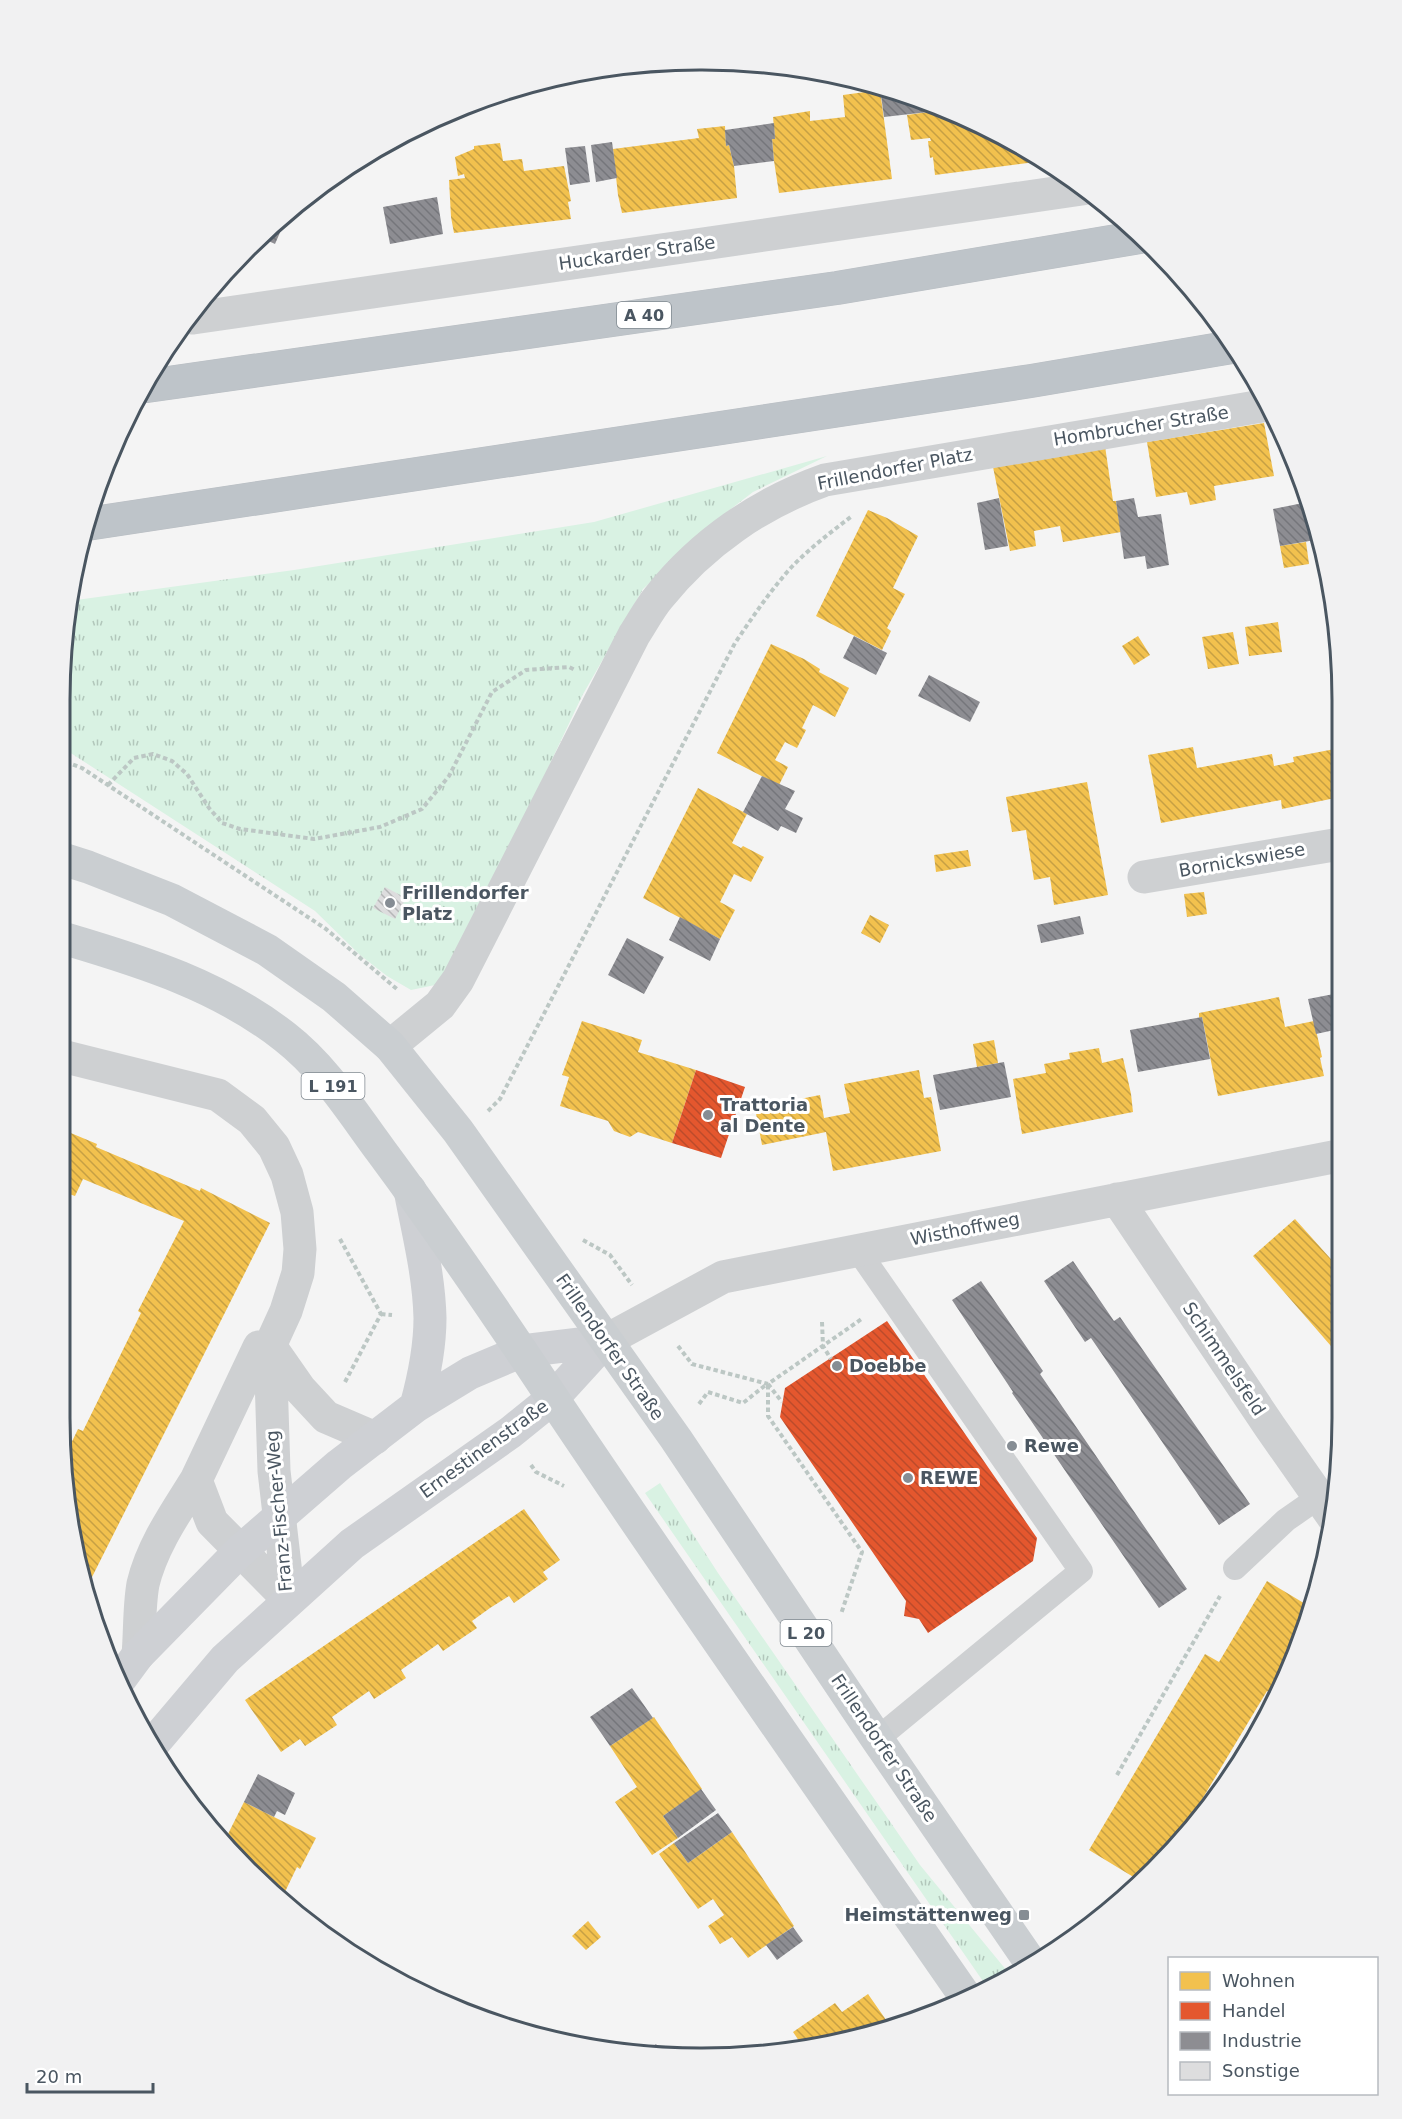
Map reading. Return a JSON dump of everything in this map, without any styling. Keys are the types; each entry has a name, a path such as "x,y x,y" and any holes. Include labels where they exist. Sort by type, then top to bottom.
{"highway":[{"name":"A 40","path":"156,385 837,288 1130,239"},
{"path":"97,523 1031,381 1223,348"}],"main road":[{"name":"Frillendorfer Straße","path":"70,861 172,900 267,950 334,997 390,1046 458,1131 676,1439 877,1739 1027,1957"},
{"name":"L 191","path":"70,940 144,962 191,981 235,1004 285,1037 311,1060 410,1190 522,1351"},
{"name":"L 191","path":"410,1190 428,1282 430,1320 425,1369 416,1406"},
{"path":"130,1667 240,1551 339,1465 416,1406 470,1372 522,1351 605,1341"},
{"name":"Ernestinenstraße","path":"158,1738 225,1659 352,1544 511,1432 553,1398 605,1341"},
{"path":"522,1351 962,1992"}],"street":[{"name":"Huckarder Straße","path":"201,317 1070,191"},
{"name":"Hombrucher Straße","path":"1013,447 1258,407"},
{"name":"Frillendorfer Platz","path":"390,1046 440,1005 458,980 634,635 658,598 689,563 724,534 764,506 795,490 825,480 1013,447"},
{"name":"Bornickswiese","path":"1144,877 1332,845"},
{"name":"Franz-Fischer-Weg","path":"70,1058 218,1095 236,1106 252,1120 274,1147 287,1174 297,1212 300,1249 298,1273 286,1311 270,1346 274,1471 289,1600"},
{"name":"Wisthoffweg","path":"605,1341 723,1277 1332,1157"},
{"name":"Schimmelsfeld","path":"1117,1199 1325,1506"},
{"name":"Franz-Fischer-Weg","path":"130,1667 143,1585 156,1550 170,1521 196,1480 260,1347 270,1346"},
{"path":"270,1346 300,1389 326,1417 375,1438"},
{"name":"Franz-Fischer-Weg","path":"196,1480 212,1522 289,1600"}],"lane":[{"path":"857,1249 1081,1571 877,1739"},
{"path":"1235,1568 1286,1520 1325,1507"}],"path":[{"path":"458,1131 493,1107 500,1098 735,643 788,571 817,543 861,509"},
{"path":"108,785 134,758 153,754 172,761 187,774 209,808 222,823 240,828 314,839 380,827 422,809 449,776 492,692 526,670 569,667 608,686"},
{"path":"70,764 82,768 326,929 426,1016"},
{"path":"297,1212 320,1215 332,1224 381,1314"},
{"path":"575,1234 610,1255 692,1364 768,1384 782,1402"},
{"path":"743,1402 891,1297"},
{"path":"822,1322 823,1346 831,1359"},
{"path":"768,1384 768,1416 862,1552 825,1662"},
{"path":"1117,1775 1213,1611 1235,1568"}],"green space":[{"path":"827,456 753,492 727,512 643,589 582,696 453,969 435,985 411,990 387,976 360,955 315,911 70,753 72,660 79,600 294,570 594,522"},
{"path":"660,1483 718,1573 920,1865 1006,1969 983,1981 645,1493"}],"building: Wohnen":[{"path":"864,92 881,97 892,179 779,193 772,139 775,139 773,117 810,111 810,121 845,117 843,95"},
{"path":"926,112 942,118 1029,163 935,175 933,157 930,158 928,141 931,141 930,138 911,140 907,115"},
{"path":"725,126 726,146 729,145 734,166 737,198 622,213 613,149 699,138 697,129"},
{"path":"500,143 503,161 522,159 524,171 564,166 571,201 568,202 571,219 454,233 449,180 465,178 464,174 458,176 455,157 474,149 474,146"},
{"path":"1264,423 1274,476 1214,486 1216,500 1190,505 1187,492 1156,497 1147,442"},
{"path":"1105,446 1113,501 1116,501 1121,532 1063,542 1060,526 1034,531 1036,546 1010,551 992,462"},
{"path":"868,510 918,536 893,588 905,594 887,628 891,631 882,650 816,616"},
{"path":"1306,542 1309,564 1284,568 1280,546"},
{"path":"1278,622 1282,652 1249,656 1245,627"},
{"path":"1233,632 1239,664 1208,669 1202,637"},
{"path":"1138,636 1150,655 1134,665 1122,646"},
{"path":"771,644 804,659 820,669 819,672 849,688 835,717 813,705 802,728 806,730 797,748 785,742 775,760 788,767 779,785 717,753"},
{"path":"1193,747 1197,768 1272,754 1274,766 1294,762 1293,757 1332,750 1332,799 1282,809 1281,800 1161,823 1148,755"},
{"path":"1087,782 1108,895 1054,905 1050,877 1034,880 1026,830 1012,832 1006,797"},
{"path":"698,788 747,814 732,843 764,857 751,882 734,874 720,902 735,910 720,939 643,898"},
{"path":"968,850 971,866 936,872 934,855"},
{"path":"1204,892 1207,914 1187,917 1184,894"},
{"path":"870,915 889,925 880,943 861,933"},
{"path":"1279,997 1285,1027 1314,1021 1324,1076 1218,1096 1202,1017 1199,1018 1199,1013"},
{"path":"582,1021 642,1040 638,1052 696,1070 672,1143 638,1132 630,1137 614,1131 608,1121 560,1106 569,1077 562,1075"},
{"path":"994,1040 998,1063 977,1067 973,1044"},
{"path":"1099,1048 1102,1063 1123,1058 1133,1112 1022,1134 1013,1079 1046,1073 1044,1064 1070,1059 1069,1053"},
{"path":"919,1070 924,1098 931,1097 941,1151 833,1171 826,1132 762,1145 755,1108 820,1095 824,1118 850,1113 844,1084"},
{"path":"70,1133 97,1144 96,1147 200,1191 201,1188 270,1223 91,1578 76,1500 71,1443 78,1429 83,1431 141,1313 138,1311 184,1221 83,1179 75,1196 70,1194"},
{"path":"1295,1219 1332,1260 1332,1347 1253,1256"},
{"path":"524,1509 560,1560 543,1572 548,1579 514,1603 509,1596 490,1608 472,1621 477,1628 443,1651 438,1644 401,1670 406,1678 374,1699 369,1691 332,1717 337,1725 305,1746 300,1739 281,1752 245,1700"},
{"path":"1267,1581 1303,1603 1284,1659 1268,1692 1199,1805 1175,1834 1133,1877 1089,1850 1205,1654 1219,1662"},
{"path":"654,1717 702,1789 663,1816 678,1838 652,1855 615,1802 637,1787 610,1746"},
{"path":"244,1802 316,1838 300,1869 297,1867 285,1892 228,1835"},
{"path":"732,1832 794,1926 748,1958 732,1937 720,1944 708,1926 724,1915 713,1899 698,1909 659,1854 674,1843 688,1863"},
{"path":"588,1921 601,1937 586,1950 572,1936"},
{"path":"868,1994 886,2020 799,2040 793,2032 835,2003 842,2012"}],"building: Handel":[{"name":"Trattoria al Dente","path":"696,1070 745,1087 721,1158 672,1143"},
{"name":"REWE","path":"887,1321 1037,1538 1033,1561 928,1633 919,1619 904,1616 906,1601 780,1417 785,1388"}],"building: Industrie":[{"path":"881,97 926,112 884,117"},
{"path":"774,123 775,139 772,139 774,161 734,166 729,145 726,146 725,130"},
{"path":"612,142 617,178 596,182 591,145"},
{"path":"585,146 590,182 570,185 565,148"},
{"path":"437,197 443,234 390,244 383,207"},
{"path":"281,231 275,244 270,241"},
{"path":"999,498 1008,546 985,550 977,503"},
{"path":"1134,498 1138,517 1161,514 1169,565 1147,569 1145,556 1124,559 1116,501"},
{"path":"1300,504 1311,541 1280,546 1273,509"},
{"path":"854,636 887,653 876,675 843,658"},
{"path":"929,675 980,702 970,722 918,696"},
{"path":"762,776 795,791 785,809 803,818 796,833 781,826 778,831 743,812"},
{"path":"1080,916 1084,934 1041,943 1037,925"},
{"path":"680,917 720,939 710,961 669,940"},
{"path":"627,938 664,957 644,994 608,975"},
{"path":"1332,994 1332,1031 1316,1034 1308,999"},
{"path":"1202,1017 1210,1059 1138,1072 1130,1030"},
{"path":"1004,1062 1011,1097 940,1110 933,1075"},
{"path":"1073,1261 1114,1321 1120,1317 1250,1504 1219,1525 1091,1338 1085,1342 1044,1281"},
{"path":"981,1281 1043,1371 1040,1374 1187,1589 1159,1608 1012,1393 952,1300"},
{"path":"632,1688 653,1718 610,1746 590,1717"},
{"path":"258,1774 295,1793 285,1815 277,1811 274,1817 244,1802"},
{"path":"701,1789 716,1810 678,1838 663,1816"},
{"path":"718,1813 732,1832 688,1863 674,1843"},
{"path":"793,1927 803,1941 777,1960 766,1945"}],"building: Sonstige":[{"name":"Frillendorfer Platz","path":"385,887 406,898 395,919 373,908"}],"place":[{"name":"Frillendorfer Platz","path":"390,903"},
{"name":"Trattoria al Dente","path":"708,1115"},
{"name":"Doebbe","path":"837,1366"},
{"name":"Rewe","path":"1012,1446"},
{"name":"REWE","path":"908,1478"},
{"name":"Heimstättenweg","path":"1024,1915"}]}
